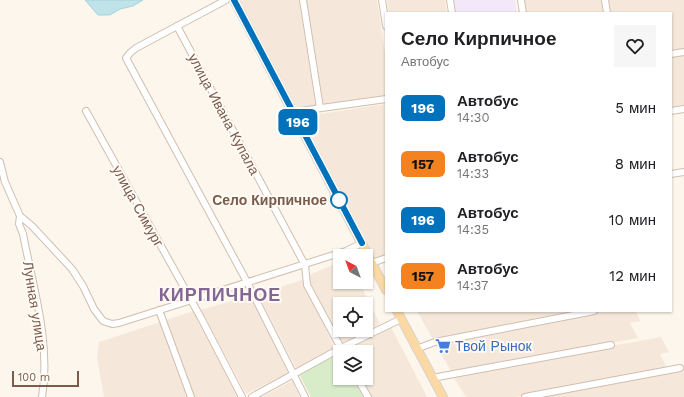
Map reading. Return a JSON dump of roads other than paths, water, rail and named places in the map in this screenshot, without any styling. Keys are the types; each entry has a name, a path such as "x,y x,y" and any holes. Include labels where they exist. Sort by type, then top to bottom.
{"main road":[{"path":"234,0 365,249"},
{"path":"373,265 383,279"},
{"path":"400,313 416,349 443,397"}],"street":[{"path":"226,0 136,48 126,58 247,282 305,397"},
{"path":"303,0 320,108"},
{"path":"382,0 385,20"},
{"path":"450,0 452,12"},
{"path":"522,0 523,12"},
{"path":"605,0 607,12"},
{"name":"улица Ивана Купала","path":"177,26 305,265"},
{"path":"672,54 684,52"},
{"path":"293,112 385,99"},
{"path":"672,111 684,109"},
{"name":"улица Симург","path":"86,111 191,300 242,397"},
{"path":"0,162 5,182 20,216 32,226 72,269 83,286 94,309 103,321 112,324 120,323 346,252 362,243"},
{"path":"672,174 684,172"},
{"name":"Лунная улица","path":"20,216 19,224 23,234 42,328 45,378 42,397"},
{"path":"373,264 385,258"},
{"path":"305,265 307,285 339,345"},
{"path":"159,310 191,397"},
{"path":"416,349 435,342 589,312"},
{"path":"350,345 400,313"},
{"path":"432,378 611,345"},
{"path":"252,397 333,355"},
{"path":"524,397 680,368"},
{"path":"361,385 368,397"}],"water":[{"path":"85,0 143,0 133,6 120,9 110,15 98,15"}],"place":[{"name":"Село Кирпичное","path":"339,200"},
{"name":"Твой Рынок","path":"443,346"}],"district":[{"name":"КИРПИЧНОЕ","path":"220,294"}]}
